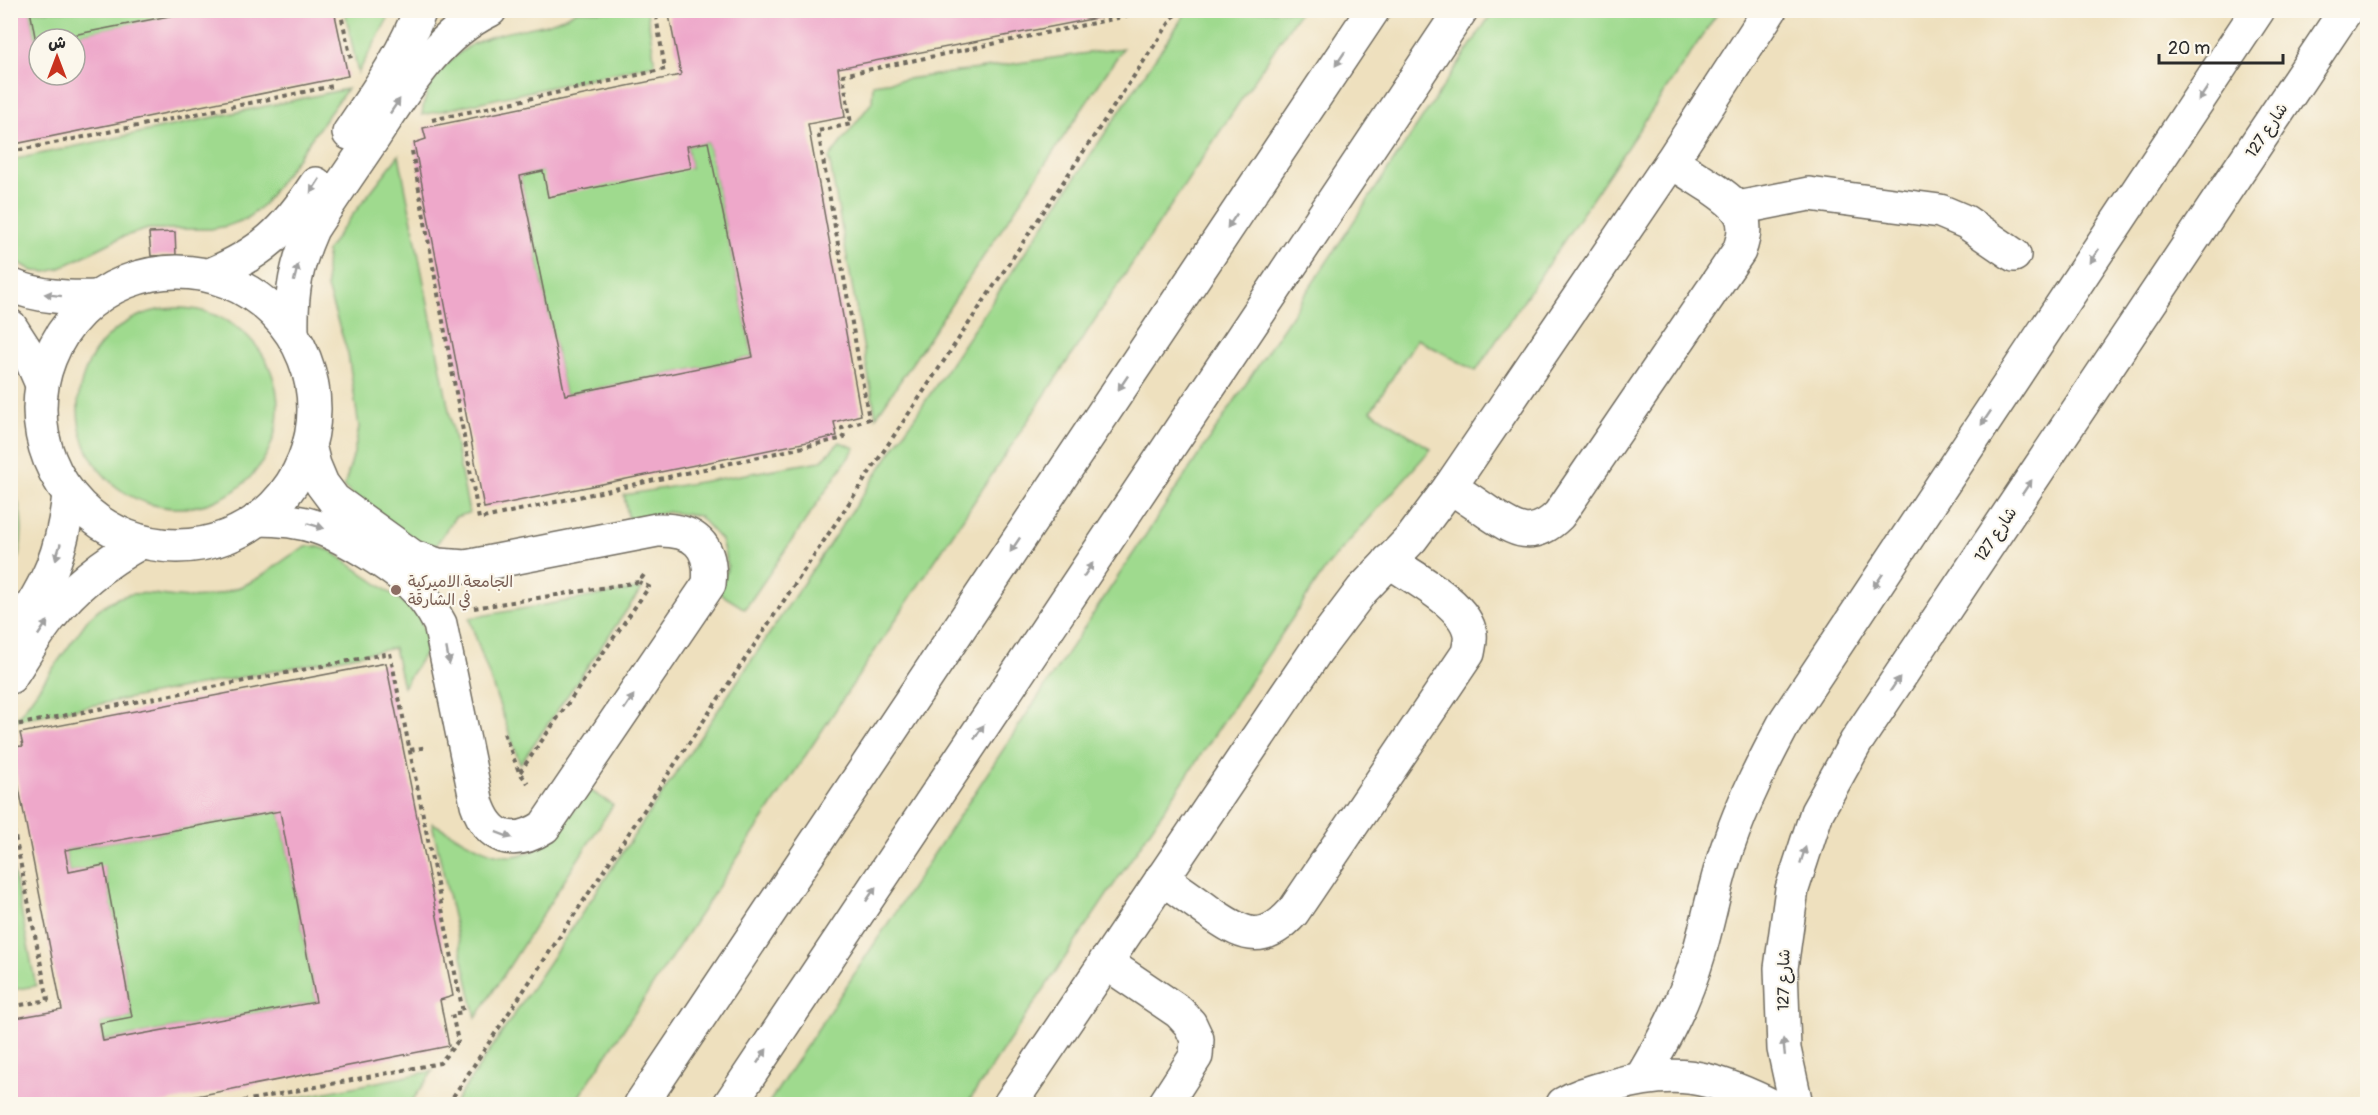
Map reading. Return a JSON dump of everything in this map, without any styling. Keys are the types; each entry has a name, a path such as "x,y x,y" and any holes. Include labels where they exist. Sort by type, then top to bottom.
{"street":[{"path":"210,275 256,251 295,216 398,59 412,33 420,10"},
{"path":"292,331 291,304 294,278 312,229 415,76 435,52 458,31 490,10"},
{"path":"641,1104 1373,10"},
{"path":"730,1104 1461,10"},
{"path":"1010,1104 1316,651 1362,590 1412,538 1450,486 1671,162 1770,10"},
{"path":"1642,1077 1665,1038 1683,998 1698,956 1728,846 1754,782 1786,720 2258,10"},
{"name":"شارع 127","path":"1796,1104 1784,1049 1781,968 1792,889 1817,812 1856,742 2346,10"},
{"path":"1450,486 1519,531 1534,531 1549,526 1559,516 1739,251 1744,237 1744,222 1738,208 1671,162"},
{"path":"1738,208 1809,194 1940,211 1966,222 2014,255"},
{"path":"170,272 210,275 240,288 268,306 292,331 304,357 312,386 314,416 309,445 298,473 281,498 258,519 222,538 182,546 141,542 114,531 90,516 69,495 49,460 39,422 42,382 53,349 65,330 72,320 97,297 132,280 170,272"},
{"path":"10,285 42,294 97,297"},
{"path":"10,326 30,357 42,382"},
{"path":"258,519 300,522 339,534 401,573 417,588 430,605 440,624 477,804 483,820 496,833 512,839 529,837 544,827 709,584 711,566 704,549 692,536 675,529 657,530 466,567 438,565 413,557 334,500 322,484 309,445"},
{"path":"10,639 43,589 57,559 65,527 69,495"},
{"path":"10,676 51,615 86,579 112,558 141,542"},
{"path":"1162,878 1232,927 1248,934 1266,933 1281,925 1293,912 1468,653 1470,634 1463,616 1449,602 1389,561"},
{"path":"1105,962 1179,1012 1190,1024 1197,1039 1196,1056 1165,1104"},
{"path":"1563,1104 1577,1096 1642,1077 1660,1075 1698,1078 1736,1089 1768,1104"}],"path":[{"path":"340,10 351,61"},
{"path":"430,120 665,69 655,10"},
{"path":"411,148 479,519 844,438 842,428 869,419 818,131 850,124 843,75 1142,12 1142,10"},
{"path":"448,1104 1178,10"},
{"path":"10,152 344,84"},
{"path":"639,582 675,529"},
{"path":"466,609 639,582 649,587 519,772"},
{"path":"10,726 390,654 463,1012 452,1014 458,1041 440,1063 228,1104"},
{"path":"503,731 519,772 553,814"},
{"path":"10,811 48,1000 10,1007"}],"green space":[{"path":"1494,10 1719,11 1476,371 1417,339 1371,411 1431,449 1328,565 967,1104 768,1104"},
{"path":"30,11 199,11 87,32 87,27 33,27"},
{"path":"345,11 392,11 358,73"},
{"path":"577,11 647,11 655,64 422,115 429,89 456,56 493,36 546,24"},
{"path":"1187,11 1300,11 574,1104 454,1104"},
{"path":"1123,48 876,417 829,158 872,102 873,84"},
{"path":"347,89 264,204 246,219 211,229 148,229 122,237 60,268 47,272 33,271 11,258 11,160"},
{"path":"708,142 753,357 565,395 520,176 543,171 691,168 687,146"},
{"path":"399,155 469,513 455,517 432,551 384,522 344,487 359,427 348,354 327,288 327,251"},
{"path":"168,308 188,308 207,312 225,320 249,337 261,352 274,379 278,408 274,437 261,464 249,479 234,491 207,504 188,508 168,508 149,504 131,496 107,479 95,464 82,437 78,418 78,398 82,379 90,361 107,337 122,325 149,312"},
{"path":"840,442 855,448 745,609 719,593 728,566 721,540 699,516 667,512 629,522 624,495 821,461"},
{"path":"10,481 19,505 22,530 19,555 11,579"},
{"path":"309,546 331,551 417,612 430,645 403,687 394,648 16,720 89,618 105,604 135,594 197,598 215,595 253,581"},
{"path":"642,588 520,764 469,618"},
{"path":"588,789 613,805 476,1018 432,823 489,852 507,856 523,855 549,840 560,829"},
{"path":"280,811 316,1002 103,1041 100,1023 132,1017 104,866 69,872 65,850"},
{"path":"10,854 36,986 11,990 10,990"},
{"path":"433,1071 410,1104 266,1104"}],"building":[{"path":"10,10 30,10 33,27 27,27 27,87 87,87 87,32 199,10 334,10 348,76 10,145"},
{"path":"671,10 1128,12 838,68 845,117 808,124 861,415 834,422 837,436 484,508 414,143 426,139 423,128 681,75 669,15","holes":["708,142 753,357 565,395 520,176 543,171 548,197 691,168 687,146"]},
{"path":"175,232 176,255 151,256 149,233"},
{"path":"386,663 453,996 440,1000 449,1046 157,1104 10,1104 10,1019 62,1010 11,747 23,746 20,733","holes":["280,811 316,1002 103,1041 100,1023 132,1017 104,865 69,872 65,850"]}],"place":[{"name":"الجامعة الاميركية في الشارقة","path":"396,590"}]}
